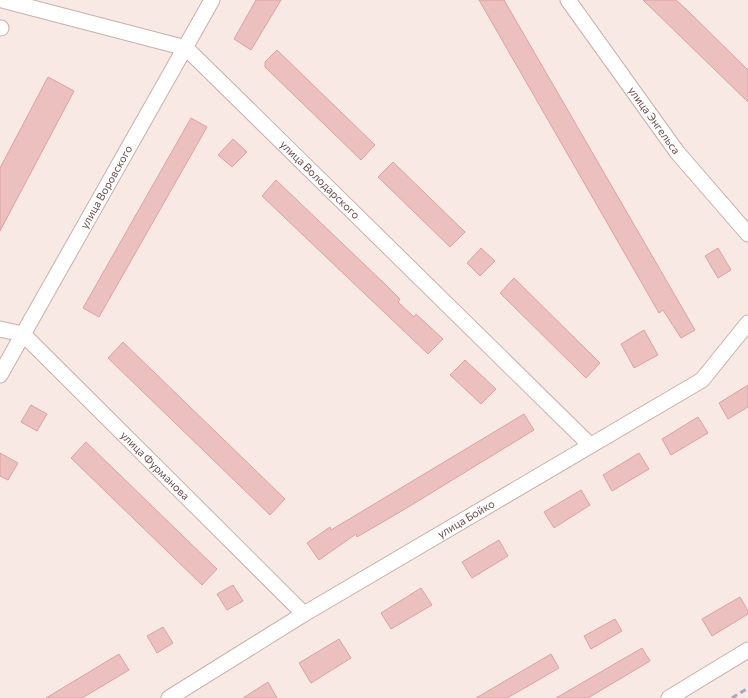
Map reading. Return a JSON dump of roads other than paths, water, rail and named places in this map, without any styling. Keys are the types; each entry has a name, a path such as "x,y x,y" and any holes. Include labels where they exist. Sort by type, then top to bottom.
{"street":[{"name":"улица Володарского","path":"2,0 186,48 590,446"},
{"name":"улица Воровского","path":"0,375 212,0"},
{"name":"улица Энгельса","path":"568,0 677,152 748,234"},
{"name":"улица Бойко","path":"171,697 304,614 702,380 748,323"},
{"path":"0,329 23,334"},
{"name":"улица Фурманова","path":"23,334 304,614"},
{"path":"669,698 748,650"}],"railway":[{"path":"732,698 748,688"}]}
